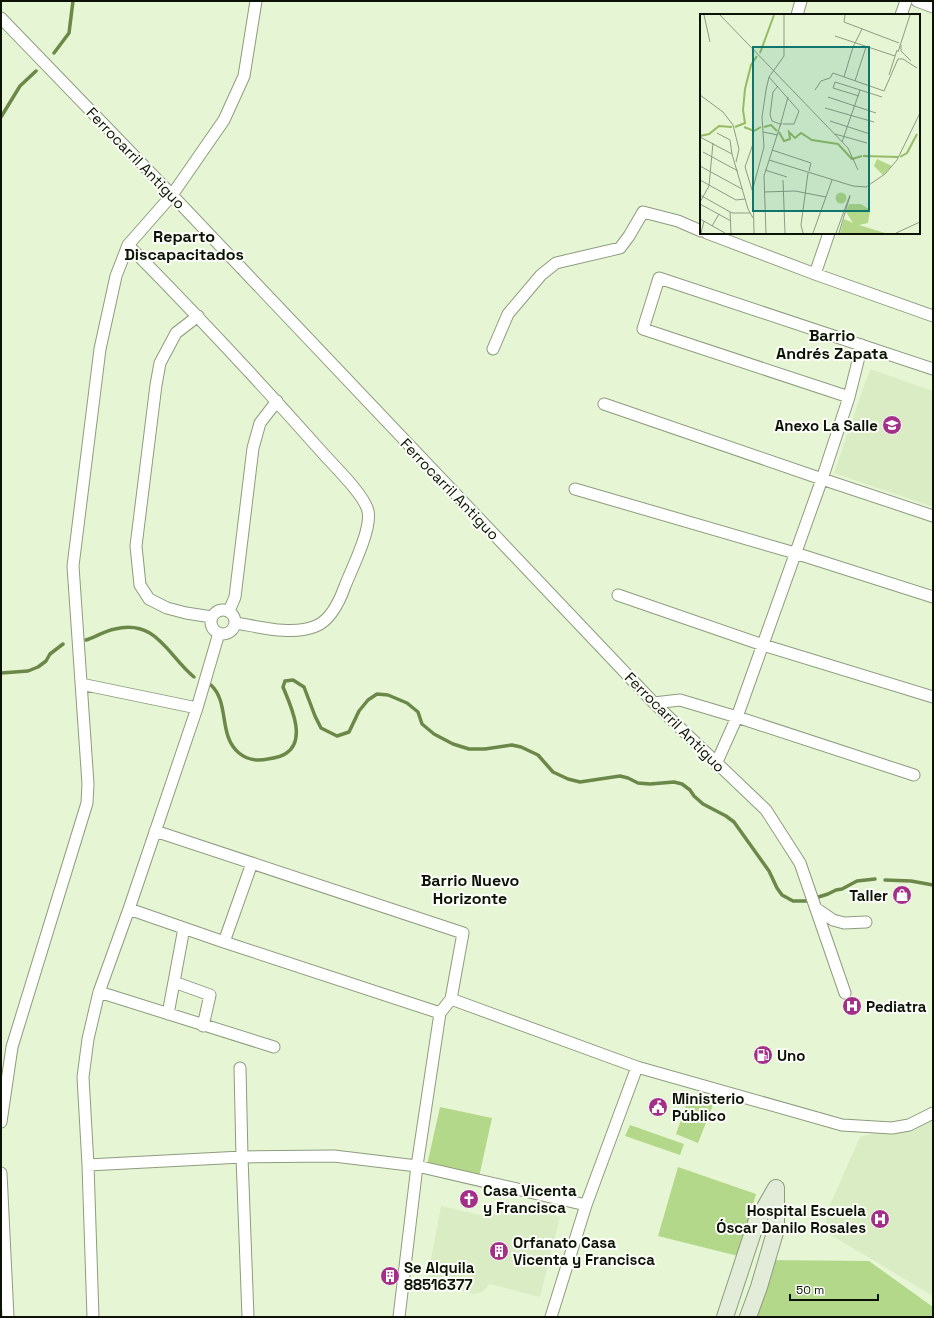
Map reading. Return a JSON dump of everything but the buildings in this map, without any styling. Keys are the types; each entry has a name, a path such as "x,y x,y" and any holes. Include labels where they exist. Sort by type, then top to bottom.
{"street":[{"path":"1,1122 12,1048 87,803 88,784 73,566 100,349 116,276 128,245 172,195 224,120 244,76 256,1"},
{"path":"797,14 801,1"},
{"path":"901,14 906,1"},
{"path":"917,1 933,7"},
{"name":"Ferrocarril Antiguo","path":"1,18 172,195 654,703 716,764 766,810 800,863 817,908 845,993"},
{"path":"493,349 508,314 541,275 556,263 620,248 643,212 678,221 700,231"},
{"path":"712,234 734,238 815,274 933,316"},
{"path":"815,274 829,234"},
{"path":"128,245 198,316 276,401 364,502 368,512 367,530 340,598 327,619 317,626 294,631 236,623"},
{"path":"849,397 643,329 659,278 933,369"},
{"path":"198,316 176,333 160,363 136,546 140,585 149,599 167,608 212,617"},
{"path":"716,764 737,717 822,479 849,397 862,345"},
{"path":"229,611 235,597 252,448 260,424 276,401"},
{"path":"604,404 933,516"},
{"path":"575,489 795,553 933,597"},
{"path":"618,596 763,645 933,697"},
{"path":"222,610 229,611 234,616 236,623 233,630 226,634 218,633 211,624 212,617 216,612 222,610"},
{"path":"93,1317 88,1164 83,1077 88,1039 99,992 129,909 197,708 218,633"},
{"path":"81,684 197,708"},
{"path":"654,703 680,700 737,717 914,775"},
{"path":"155,831 463,933 451,999 440,1013 417,1166 399,1317"},
{"path":"224,942 252,863"},
{"path":"817,908 833,920 844,923 866,922"},
{"path":"129,909 440,1013"},
{"path":"168,1014 184,928"},
{"path":"174,982 210,995 203,1026"},
{"path":"99,992 203,1026 274,1047"},
{"path":"451,999 637,1067 842,1125 892,1128 909,1126 933,1113"},
{"path":"551,1317 586,1205 637,1067"},
{"path":"240,1068 248,1317"},
{"path":"88,1164 242,1157 334,1156 417,1166 586,1205"},
{"path":"1,1173 8,1317"},
{"path":"726,1317 756,1223 776,1188 776,1229 759,1288 748,1317"}],"shaded area":[{"name":"Anexo La Salle","path":"870,369 933,391 933,507 834,473"},
{"name":"Hospital Escuela Óscar Danilo Rosales","path":"933,1119 933,1296 824,1231 829,1207 860,1137"},
{"name":"Casa Vicenta y Francisca","path":"505,1202 560,1217 540,1297 490,1284 482,1292 474,1294 427,1281 441,1206 484,1216 497,1214"}],"green space":[{"path":"689,1097 713,1105 698,1143 676,1134"},
{"path":"440,1107 492,1118 479,1177 427,1165"},
{"path":"630,1125 684,1144 680,1155 625,1136"},
{"path":"678,1167 756,1194 738,1256 658,1236"},
{"path":"769,1260 869,1261 933,1307 933,1317 750,1317"}],"waterway":[{"path":"54,53 69,33 73,1"},
{"path":"1,117 20,86 36,71"},
{"path":"86,640 115,629 129,627 141,629 152,634 160,641 194,677"},
{"path":"1,673 28,671 38,667 46,661 50,654 63,644"},
{"path":"211,685 217,692 223,710 228,738 239,753 249,759 264,760 275,758 285,754 292,748 296,732 295,722 290,703 283,687 285,681 293,680 304,687 321,728 337,736 349,732 359,711 368,700 377,694 388,695 407,703 418,712 422,724 434,734 453,744 469,749 485,749 512,745 521,747 538,755 553,772 568,779 580,782 620,776 638,783 650,784 674,782 682,784 703,804 734,822 769,871 782,895 793,901 806,901 842,889 857,881 875,879"},
{"path":"885,880 911,881 933,885"}],"place":[{"name":"Anexo La Salle","path":"892,425"},
{"name":"Taller","path":"902,895"},
{"name":"Pediatra","path":"852,1006"},
{"name":"Uno","path":"763,1055"},
{"name":"Ministerio Público","path":"658,1107"},
{"name":"Casa Vicenta y Francisca","path":"469,1199"},
{"name":"Hospital Escuela Óscar Danilo Rosales","path":"880,1219"},
{"name":"Orfanato Casa Vicenta y Francisca","path":"499,1251"},
{"name":"Se Alquila 88516377","path":"390,1276"}],"district":[{"name":"Reparto Discapacitados","path":"184,245"},
{"name":"Barrio Andrés Zapata","path":"832,344"},
{"name":"Barrio Nuevo Horizonte","path":"470,889"}]}
